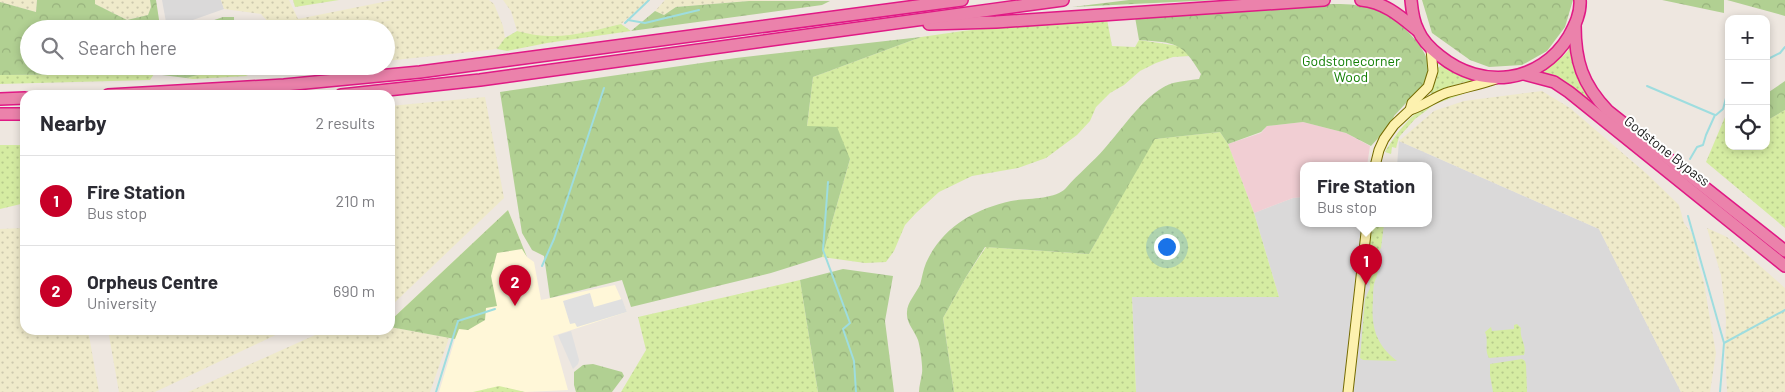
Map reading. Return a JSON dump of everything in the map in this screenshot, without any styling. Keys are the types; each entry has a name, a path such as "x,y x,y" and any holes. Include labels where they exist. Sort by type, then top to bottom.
{"highway":[{"path":"884,10 931,0"},
{"path":"395,74 962,0"},
{"path":"387,90 480,80 1063,0"},
{"path":"859,27 996,22 1324,0"},
{"path":"1361,0 1390,9 1417,30 1431,49 1453,67 1465,72 1496,79 1524,74 1554,54 1565,42 1575,25 1582,2"},
{"path":"1411,0 1417,30"},
{"name":"Godstone Bypass","path":"1575,25 1575,39 1581,74 1597,100 1608,111 1785,251"},
{"name":"Godstone Bypass","path":"1524,74 1554,82 1569,92 1785,266"},
{"path":"196,90 284,85 389,75"},
{"path":"0,99 20,98"},
{"path":"0,114 20,114"}],"main road":[{"path":"1410,110 1412,103 1428,87 1432,79 1431,49"},
{"path":"1376,162 1384,139 1394,125 1410,110 1446,94 1496,79"},
{"path":"1348,392 1367,227"}],"shaded area":[{"path":"0,0 37,0 36,12 0,2"},
{"path":"95,0 150,0 151,7 148,15 127,20 95,4"},
{"path":"162,0 221,0 224,9 193,20 166,20"},
{"path":"221,0 289,0 298,19 393,0 489,0 494,4 503,26 505,38 497,49 395,60 395,20 266,20 261,14 224,9"},
{"path":"503,0 649,0 621,24 567,37 534,36 517,31 511,11"},
{"path":"665,0 830,0 749,1 676,7 664,15 655,11"},
{"path":"1542,91 1570,108 1647,174 1679,205 1684,223 1694,237 1716,353 1710,392 1681,392 1599,229 1399,141 1434,111 1464,101"},
{"path":"485,97 504,198 395,302 395,106"},
{"path":"1303,122 1346,133 1370,146 1368,162 1300,162 1300,197 1293,198 1254,213 1228,144 1261,133 1267,126"},
{"path":"1399,141 1599,229 1681,392 1136,392 1132,297 1279,297 1254,213 1293,198 1300,197 1300,227 1432,227 1432,162 1397,162"},
{"path":"508,210 527,257 534,262 541,300 615,285 627,312 553,336 568,390 525,392 501,387 475,392 439,392 455,339 395,328 395,316"},
{"path":"20,228 20,335 89,335 99,392 0,392 0,229"},
{"path":"1707,228 1727,237 1785,288 1785,392 1727,392 1726,318 1721,275"},
{"path":"590,293 594,307 622,299 627,312 577,327 575,323 570,324 563,301"},
{"path":"395,328 449,338 430,392 188,392 315,335 395,335"},
{"path":"571,331 579,360 573,369 558,335"},
{"path":"109,335 275,335 155,392 119,392"}],"green space":[{"path":"37,0 95,0 95,4 127,20 20,20 20,75 0,75 0,2 36,12"},
{"path":"150,0 156,0 159,20 127,20 148,15 151,7"},
{"path":"293,0 339,0 295,7"},
{"path":"1129,0 1215,0 1072,7"},
{"path":"1422,0 1573,0 1565,27 1547,51 1522,65 1489,67 1470,60 1432,33"},
{"path":"1662,0 1724,0 1724,13"},
{"path":"1727,0 1785,0 1785,16"},
{"path":"749,1 830,1 822,5 631,31 655,11 664,15 676,7"},
{"name":"Godstonecorner Wood","path":"1335,4 1362,6 1384,13 1415,39 1428,62 1425,85 1394,116 1392,123 1371,146 1346,133 1303,122 1267,126 1261,132 1228,144 1220,132 1155,139 1089,254 985,247 943,318 954,392 919,392 922,370 921,357 918,340 908,320 907,309 920,285 926,263 941,239 961,222 985,209 1011,201 1048,197 1061,192 1154,94 1163,87 1173,83 1199,79 1201,74 1194,63 1188,55 1176,46 1170,43 1139,40 1135,17"},
{"path":"223,17 234,17 234,20 214,20"},
{"path":"1107,19 1112,46 1135,47 1139,40 1179,46 1190,56 1173,57 1140,71 1124,85 1110,93 1096,107 1090,121 1077,135 1046,158 1018,168 972,176 939,192 905,225 894,251 886,262 865,263 822,257 850,159 807,126 813,77 921,37 1039,23"},
{"path":"621,24 631,31 547,43 507,51 497,49 505,38 517,31 545,36 558,36 582,33"},
{"path":"921,37 813,77 807,126 837,127 850,159 822,257 771,273 631,307 622,280 550,298 544,256 532,250 522,233 500,92 736,58"},
{"path":"1572,39 1596,103 1594,106 1537,73 1554,60 1560,59 1568,51"},
{"path":"1443,63 1485,81 1464,82 1432,95 1430,92 1437,78 1437,69"},
{"path":"0,75 153,75 150,80 0,84"},
{"path":"162,75 198,75 186,78"},
{"path":"198,75 248,76 193,79 186,78"},
{"path":"1785,81 1785,110 1770,119 1770,105 1770,91"},
{"path":"1471,89 1463,94 1435,104 1415,119 1399,137 1396,148 1392,147 1391,154 1385,152 1400,130 1419,111 1448,96"},
{"path":"1785,110 1785,228 1706,162 1725,117 1725,150 1770,150 1770,119"},
{"path":"1220,132 1228,144 1254,213 1279,297 1132,297 1136,392 954,392 943,318 966,277 986,247 1089,254 1154,139"},
{"path":"0,145 20,145 20,204 0,209"},
{"path":"508,210 527,257 522,249 497,253 491,276 497,306 486,308 485,320 468,330 459,329 455,339 395,328 395,316"},
{"path":"1372,227 1384,227 1381,248 1374,252 1369,248"},
{"path":"1372,263 1377,266 1378,271 1373,290 1373,318 1376,334 1384,348 1397,361 1363,360 1360,358 1365,299 1370,288 1368,268"},
{"path":"843,269 893,276 885,321 894,392 818,392 800,280"},
{"path":"800,280 818,392 621,392 646,350 638,317"},
{"path":"1517,324 1521,328 1525,348 1524,355 1489,358 1485,332 1491,327 1492,331 1514,329 1514,325"},
{"path":"1522,359 1526,365 1527,392 1493,392 1490,364"},
{"path":"593,364 622,372 624,376 612,392 576,392 574,372 583,365"},
{"path":"499,386 525,392 473,392"}],"waterway":[{"path":"625,23 649,0"},
{"path":"628,20 645,23 699,10"},
{"path":"1770,58 1780,53 1785,47"},
{"path":"1647,86 1715,115 1703,145 1697,147 1690,159"},
{"path":"542,266 554,239 604,88"},
{"path":"1716,115 1723,109 1725,102"},
{"path":"828,182 823,250 850,323 843,329 854,361 856,392"},
{"path":"1688,216 1724,343"},
{"path":"436,392 458,321 495,309"},
{"path":"1720,392 1724,343 1785,310"}],"place":[{"name":"Fire Station","path":"1366,285"},
{"name":"Orpheus Centre","path":"515,306"}]}
